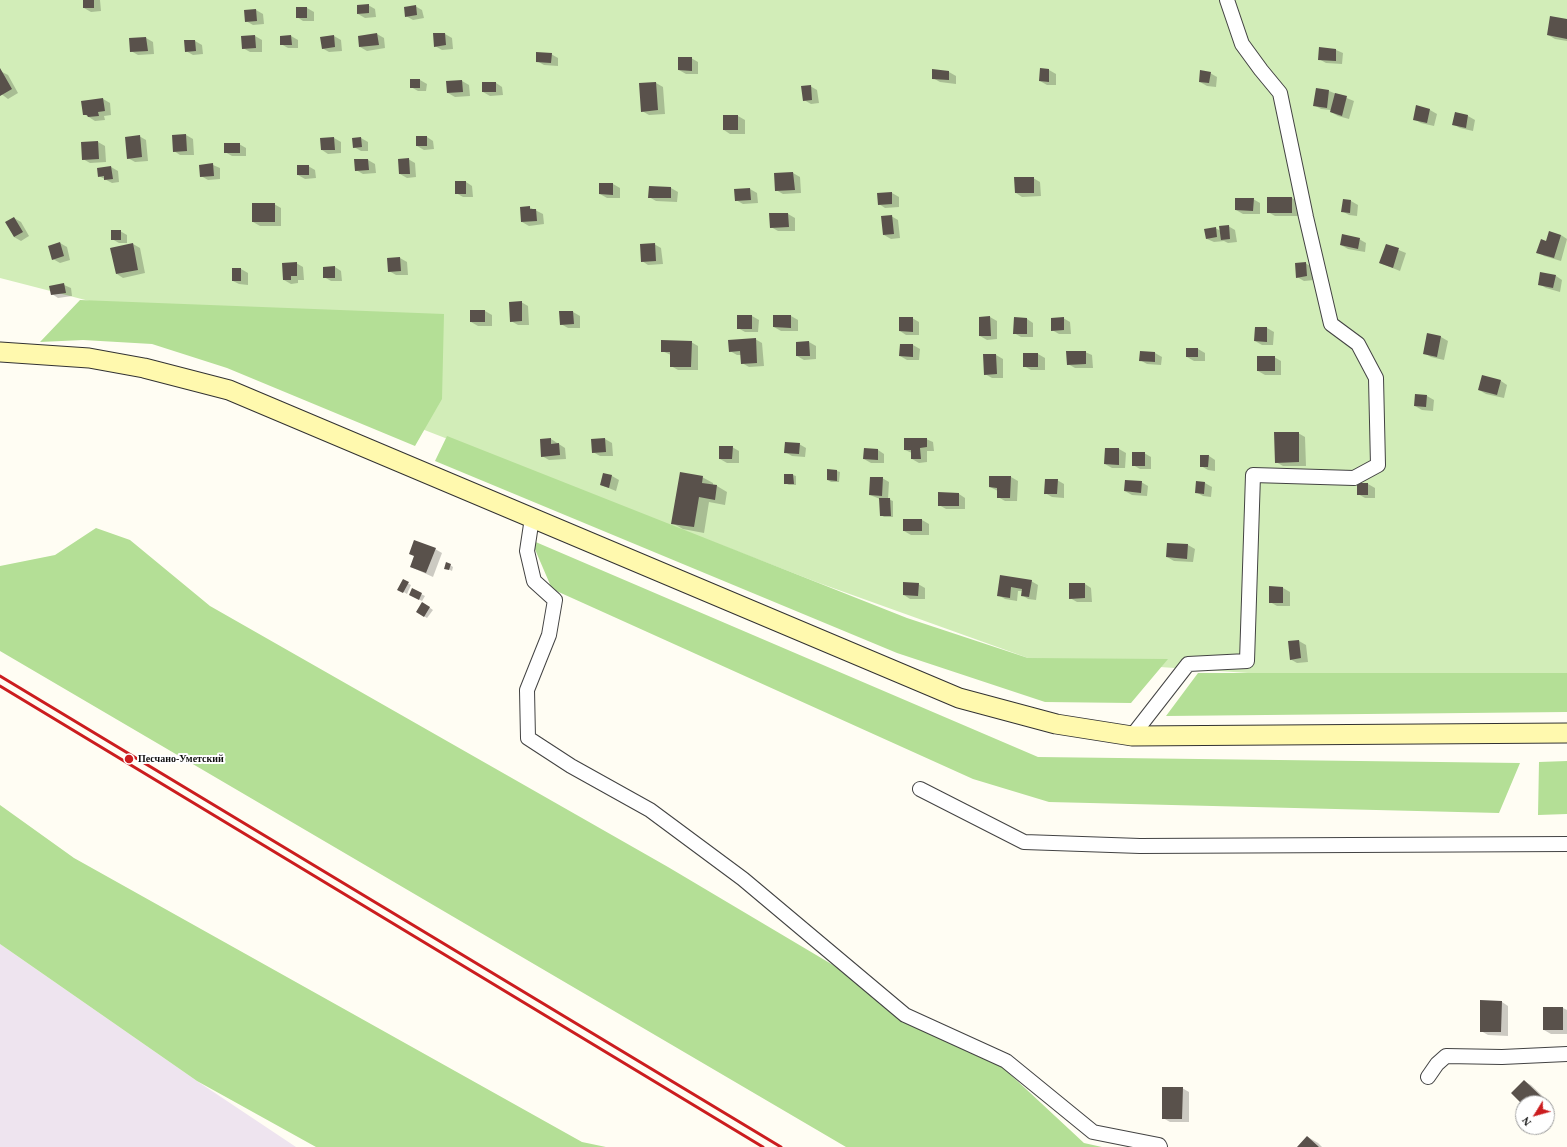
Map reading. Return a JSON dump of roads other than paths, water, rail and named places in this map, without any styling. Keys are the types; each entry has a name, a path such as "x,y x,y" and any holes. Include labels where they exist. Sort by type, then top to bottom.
{"main road":[{"path":"0,352 89,358 144,368 229,390 959,698 1056,724 1132,736 1567,733"}],"street":[{"path":"1132,736 1188,664 1247,661 1253,475 1354,478 1378,465 1376,378 1358,344 1331,324 1306,217 1280,93 1242,44 1227,0"},
{"path":"532,518 527,551 534,581 555,600 549,635 527,690 528,738 571,766 650,810 743,880 905,1015 1006,1060 1093,1132 1159,1145 1160,1147"},
{"path":"920,789 1024,842 1140,846 1567,844"},
{"path":"1428,1077 1436,1064 1446,1056 1502,1057 1567,1054"}],"railway":[{"path":"0,676 781,1147"},
{"path":"0,686 763,1147"}],"place":[{"name":"Песчано-Уметский","path":"129,759"}]}
